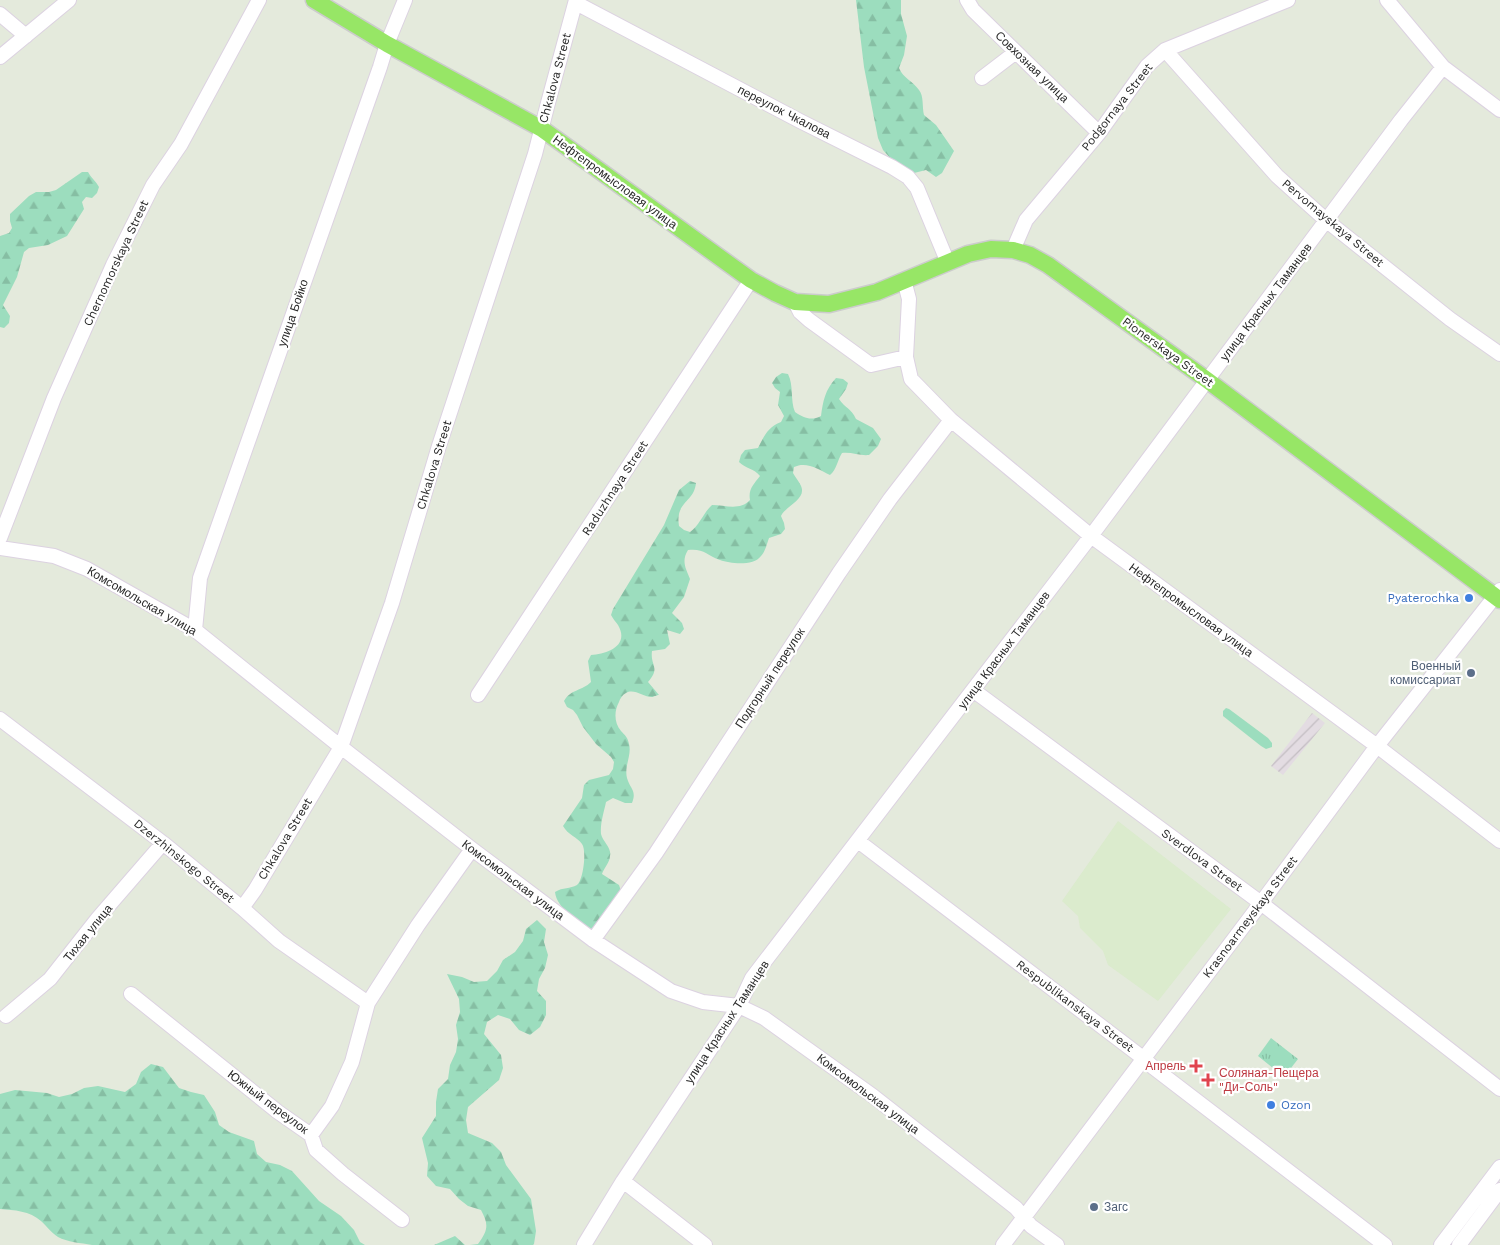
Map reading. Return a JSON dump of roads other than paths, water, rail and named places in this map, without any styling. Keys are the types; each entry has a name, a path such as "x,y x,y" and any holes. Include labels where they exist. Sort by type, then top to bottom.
{"main road":[{"name":"Нефтепромысловая улица","path":"314,0 387,44 542,129 751,280 795,302"},
{"name":"Pionerskaya Street","path":"795,302 828,304 877,292 968,254 991,249 1013,250 1030,255 1048,265 1207,380 1498,595"}],"street":[{"path":"0,57 69,0"},
{"name":"Chernomorskaya Street","path":"0,538 54,398 114,265 153,185 181,144 259,0"},
{"name":"улица Бойко","path":"195,630 200,578 387,44 405,0"},
{"name":"Совхозная улица","path":"967,0 973,10 1099,132"},
{"name":"Podgornaya Street","path":"1013,250 1026,220 1099,132 1147,66 1164,50 1288,0"},
{"path":"1388,0 1444,67 1500,110"},
{"name":"Chkalova Street","path":"242,908 255,890 341,747 392,604 439,446 535,154 576,1"},
{"name":"переулок Чкалова","path":"576,1 908,177 917,188 948,263"},
{"path":"0,14 26,36"},
{"name":"Pervomayskaya Street","path":"1164,50 1277,176 1327,221 1450,318 1500,354"},
{"path":"982,78 1016,52"},
{"name":"улица Красных Таманцев","path":"584,1245 623,1181 739,1006 752,978 1091,536 1401,120 1444,67"},
{"name":"Raduzhnaya Street","path":"478,695 751,280"},
{"name":"Нефтепромысловая улица","path":"904,280 909,299 906,356 910,379 951,420 1091,536 1377,746 1500,841"},
{"name":"Нефтепромысловая улица","path":"795,302 800,312 809,320 871,365 906,356"},
{"name":"Подгорный переулок","path":"593,940 656,853 856,548 890,499 951,420"},
{"name":"Комсомольская улица","path":"0,548 54,556 87,569 195,630 341,747 593,940 671,991 703,1002 739,1006 764,1018 873,1096 1016,1208 1031,1226 1057,1245"},
{"name":"Krasnoarmeyskaya Street","path":"1003,1245 1262,903 1377,746 1498,595"},
{"name":"Sverdlova Street","path":"973,690 1262,903 1500,1089"},
{"name":"Dzerzhinskogo Street","path":"0,719 163,843 279,941 368,1003"},
{"name":"Respublikanskaya Street","path":"858,842 1143,1058 1385,1245"},
{"name":"Тихая улица","path":"6,1016 50,979 98,918 163,843"},
{"name":"Южный переулок","path":"130,994 278,1112 311,1135 332,1106 352,1062 368,1003 418,925 472,849"},
{"path":"311,1135 316,1150 343,1174 402,1220"},
{"path":"1441,1245 1500,1167"},
{"path":"623,1181 705,1245"},
{"path":"1459,1245 1500,1190"}],"place":[{"name":"Pyaterochka","path":"1469,598"},
{"name":"Военный комиссариат","path":"1471,673"},
{"name":"Апрель","path":"1196,1066"},
{"name":"Соляная-Пещера \"Ди-Соль\"","path":"1208,1080"},
{"name":"Ozon","path":"1271,1105"},
{"name":"Загс","path":"1094,1207"}]}
